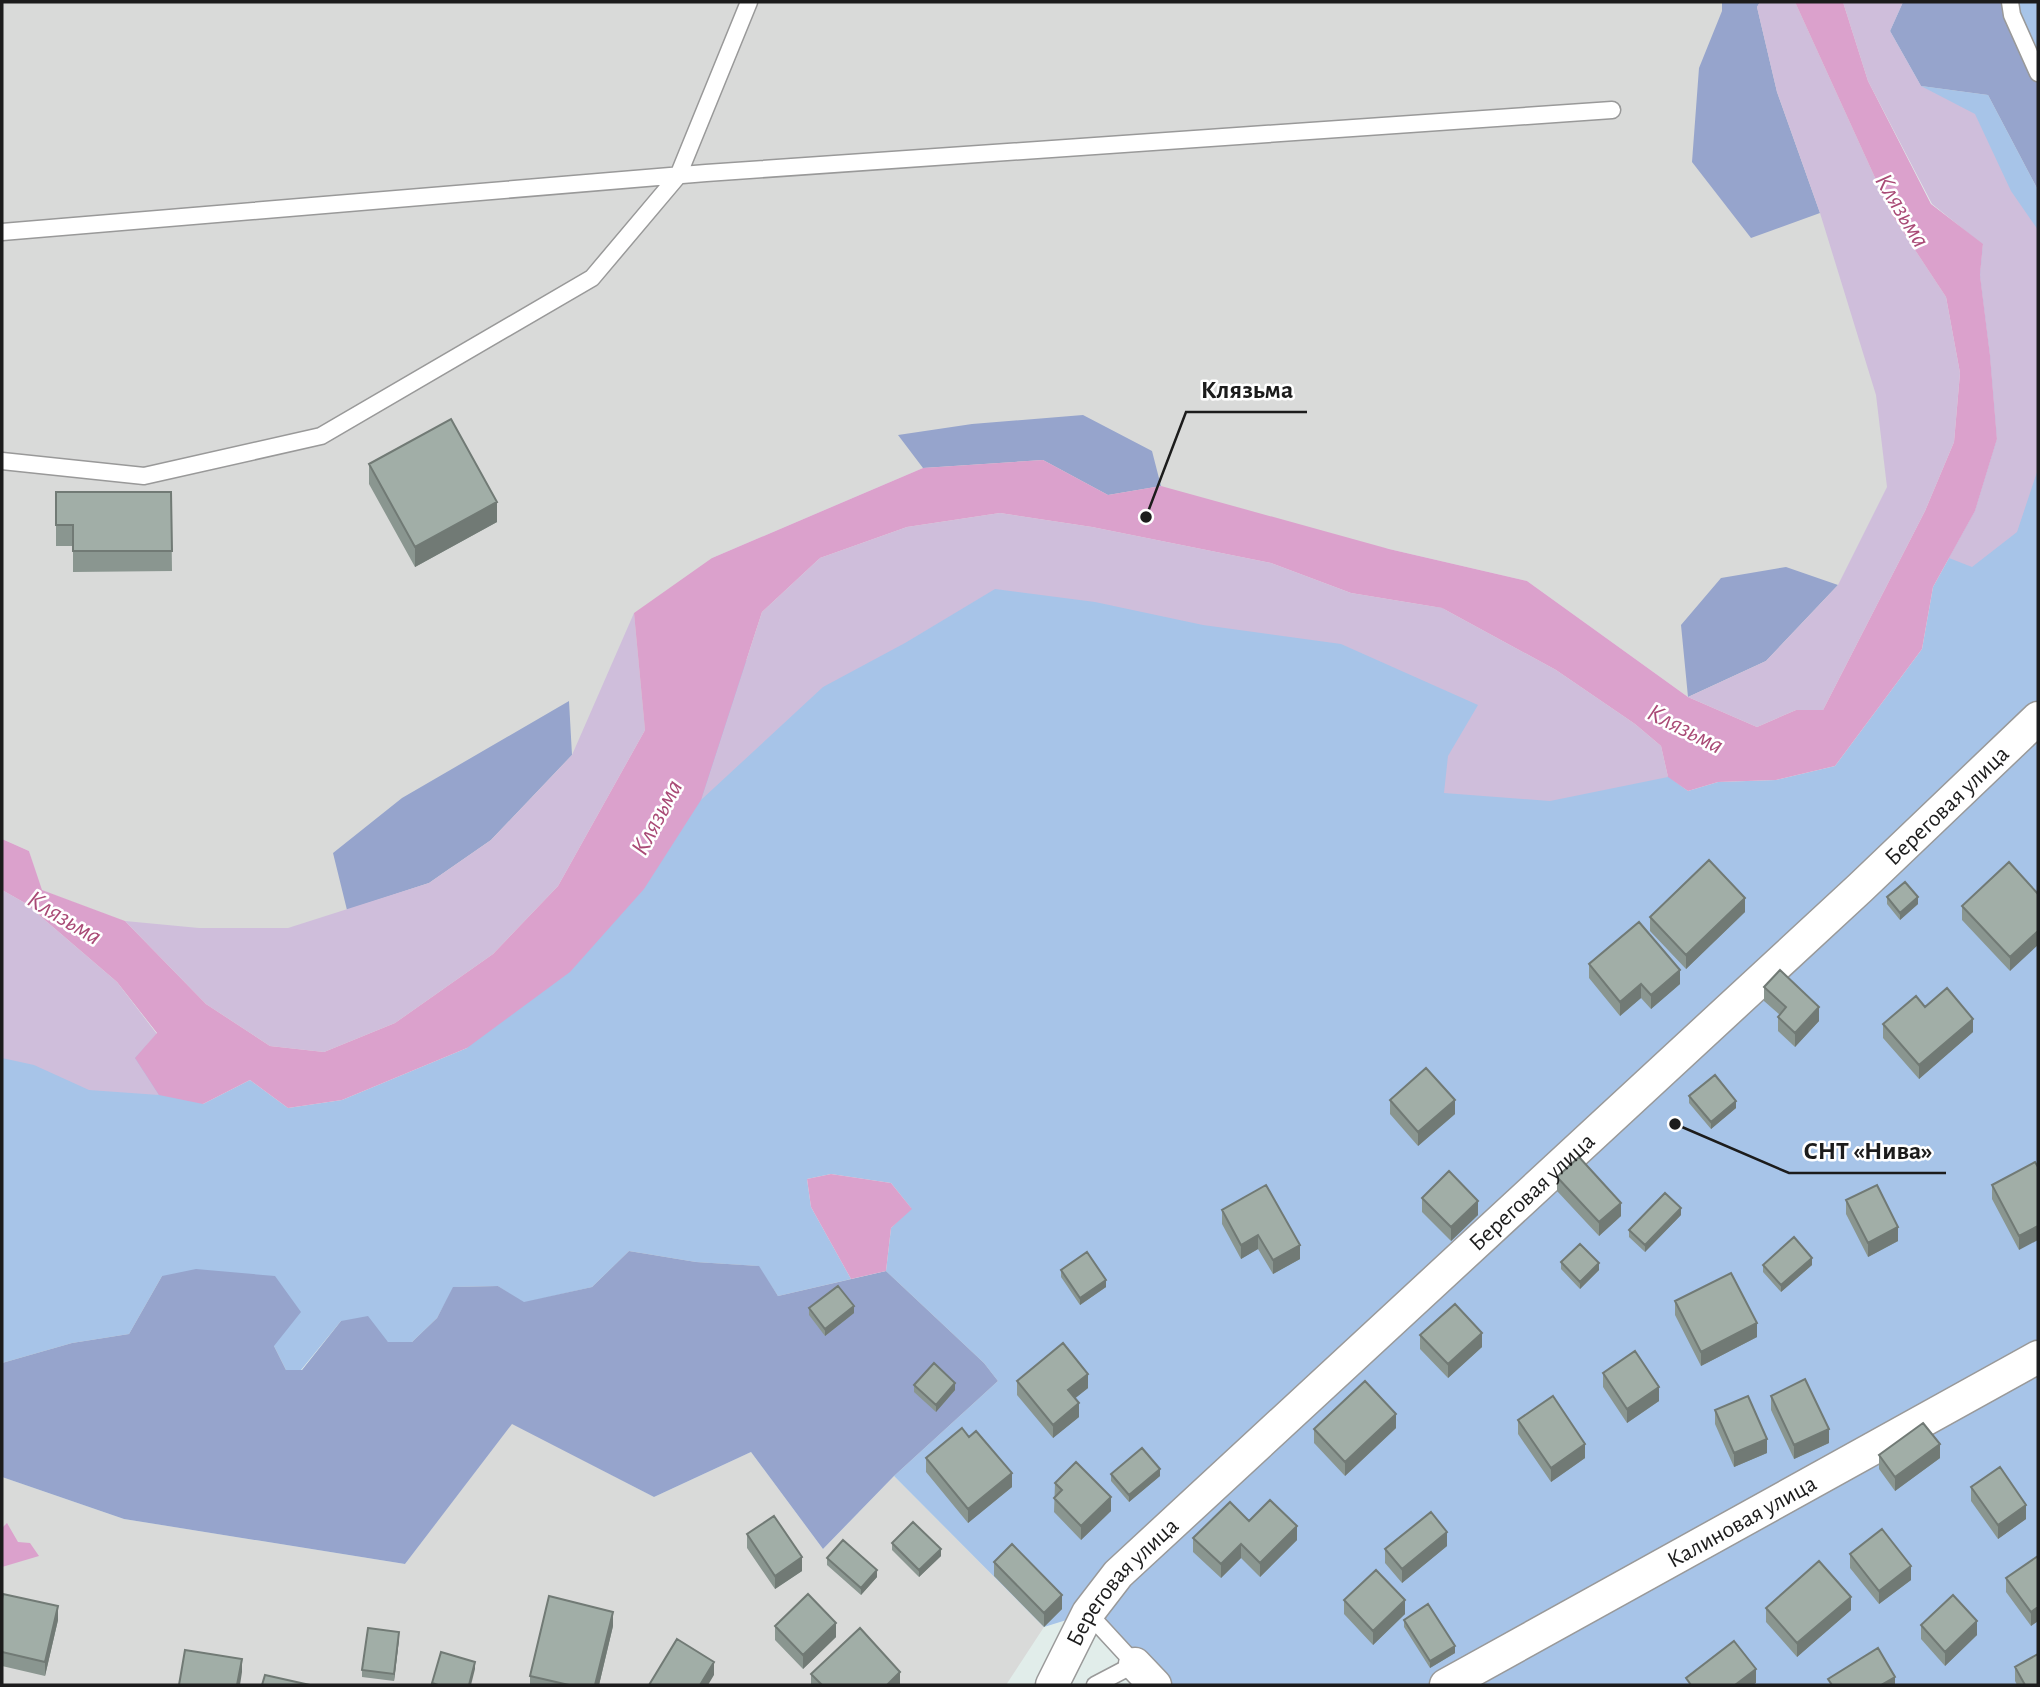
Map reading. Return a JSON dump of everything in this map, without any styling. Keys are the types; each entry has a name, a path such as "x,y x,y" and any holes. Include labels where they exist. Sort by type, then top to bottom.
{"street":[{"name":"Береговая улица","path":"1052,1685 1088,1613 1118,1574 1860,888 2038,718"},
{"name":"Калиновая улица","path":"1446,1685 2038,1357"}],"lane":[{"path":"2,461 144,476 321,436 592,278 678,176 750,2"},
{"path":"2010,2 2012,15 2038,73"},
{"path":"2,232 678,176 1612,110"},
{"path":"1088,1613 1145,1675"},
{"path":"1095,1685 1145,1675"}],"shaded area":[{"path":"2,2 1795,2 1892,215 1946,297 1823,710 1688,697 1527,581 1389,549 923,468 712,558 645,730 395,1023 41,890 29,851 2,839"},
{"path":"1722,2 1760,2 1757,7 1777,92 1820,213 1751,238 1692,162 1699,68 1722,11"},
{"path":"1760,2 1795,2 1892,215 1946,297 1960,373 1954,442 1925,511 1823,710 1796,710 1757,727 1688,697 1766,661 1838,585 1887,487 1876,395 1820,213 1777,92 1757,7"},
{"path":"1843,2 1903,2 1890,31 1921,86 1988,95 2038,190 2038,1685 1155,1685 1089,1613 1044,1627 894,1476 998,1381 984,1363 886,1271 891,1228 911,1208 891,1183 831,1174 807,1179 811,1207 851,1279 778,1296 758,1266 696,1262 629,1251 592,1287 523,1303 498,1286 454,1287 437,1318 412,1342 388,1342 341,1321 301,1370 286,1370 274,1346 162,1276 129,1334 72,1343 2,1363 2,890 203,1104 250,1080 288,1108 342,1100 467,1048 820,558 1442,608 1688,791 1718,782 1776,780 1835,766 1922,649 1933,587 1975,511 1997,439 1980,275 1983,245"},
{"path":"1843,2 1903,2 1890,31 1921,86 1975,114 2011,191 2038,230 2038,469 2017,532 1972,567 1949,558 1975,511 1997,439 1980,275 1983,245 1932,204 1868,81"},
{"path":"1903,2 2004,2 2038,73 2038,190 1988,95 1921,86 1890,31"},
{"path":"2004,2 2038,2 2038,73"},
{"path":"1083,415 1152,451 1161,486 1108,495 1043,460 923,468 898,435 972,424"},
{"path":"1000,513 1092,527 1271,563 1351,593 1442,608 1556,670 1635,724 1661,746 1668,777 1550,801 1444,793 1448,756 1478,705 1341,644 1203,625 1095,602 995,589 905,643 823,687 701,800 762,612 820,558 907,527"},
{"path":"1786,567 1838,585 1766,661 1688,697 1681,625 1721,578"},
{"path":"634,613 645,730 558,886 493,954 395,1023 324,1052 270,1046 206,1004 125,921 199,928 288,928 429,883 491,840 572,755"},
{"path":"569,701 572,755 491,840 429,883 347,910 333,853 402,798"},
{"path":"2,890 25,903 117,982 157,1034 135,1058 159,1095 89,1090 34,1065 2,1058"},
{"path":"629,1251 696,1262 759,1266 778,1296 886,1271 984,1363 998,1381 894,1476 823,1549 751,1452 654,1497 512,1424 405,1564 124,1519 2,1477 2,1363 72,1343 129,1334 162,1276 196,1269 275,1276 301,1312 274,1346 286,1370 302,1370 341,1321 368,1316 388,1342 412,1342 437,1318 453,1287 498,1286 524,1302 592,1287"},
{"path":"512,1423 654,1497 751,1452 823,1549 894,1476 1044,1627 1006,1685 2,1685 2,1477 124,1519 405,1564"}],"water":[{"path":"1795,2 1843,2 1868,81 1931,204 1983,244 1980,275 1997,439 1975,511 1933,587 1922,649 1835,766 1776,780 1718,782 1688,791 1668,777 1661,746 1635,724 1556,670 1442,608 1351,593 1271,563 1092,527 1000,513 907,527 820,558 762,612 701,800 644,889 570,972 467,1048 342,1100 288,1108 250,1080 203,1104 159,1095 135,1058 157,1033 117,982 25,903 2,890 2,839 29,851 42,890 125,921 206,1004 270,1046 324,1052 395,1023 493,954 558,886 645,730 634,613 712,558 923,468 1043,460 1108,495 1161,486 1389,549 1527,581 1688,697 1757,727 1796,710 1823,710 1925,511 1954,442 1960,373 1946,297 1892,215"},
{"path":"831,1174 891,1183 912,1209 891,1228 886,1271 851,1279 811,1207 807,1179"},
{"path":"7,1523 18,1542 30,1543 39,1556 2,1567 2,1528"}],"building":[{"path":"451,419 497,502 415,547 369,464"},
{"path":"56,492 171,492 172,551 73,551 73,525 56,525"},
{"path":"1709,860 1745,898 1686,955 1650,917"},
{"path":"2009,862 2038,894 2038,931 2010,957 1962,906"},
{"path":"1905,882 1918,897 1900,913 1887,897"},
{"path":"1639,922 1680,970 1651,995 1641,984 1620,1002 1589,964"},
{"path":"1780,970 1819,1007 1795,1033 1778,1017 1786,1007 1764,987"},
{"path":"1947,988 1973,1019 1919,1065 1883,1024 1916,996 1925,1007"},
{"path":"1426,1068 1455,1100 1418,1132 1390,1100"},
{"path":"1715,1075 1736,1101 1711,1122 1689,1096"},
{"path":"1579,1157 1621,1203 1599,1222 1557,1177"},
{"path":"2035,1162 2038,1167 2038,1226 2019,1236 1992,1185"},
{"path":"1449,1171 1478,1201 1451,1227 1422,1198"},
{"path":"1266,1185 1300,1245 1273,1260 1258,1235 1241,1245 1222,1210"},
{"path":"1877,1185 1898,1227 1868,1243 1846,1200"},
{"path":"1665,1193 1681,1208 1645,1245 1629,1230"},
{"path":"1794,1237 1812,1258 1781,1285 1763,1265"},
{"path":"1580,1244 1599,1263 1580,1282 1561,1262"},
{"path":"1087,1252 1106,1280 1080,1298 1061,1270"},
{"path":"1731,1273 1757,1323 1701,1352 1675,1301"},
{"path":"838,1286 854,1306 825,1329 809,1308"},
{"path":"1455,1304 1482,1333 1448,1364 1420,1335"},
{"path":"1063,1343 1088,1374 1068,1390 1079,1403 1053,1425 1017,1381"},
{"path":"1635,1351 1659,1387 1627,1409 1603,1373"},
{"path":"934,1363 955,1383 936,1405 914,1385"},
{"path":"1805,1379 1829,1429 1794,1445 1771,1396"},
{"path":"1365,1381 1396,1414 1345,1462 1314,1429"},
{"path":"1553,1396 1585,1444 1551,1468 1518,1420"},
{"path":"1748,1396 1767,1439 1734,1453 1715,1410"},
{"path":"1923,1423 1940,1444 1895,1477 1879,1455"},
{"path":"962,1428 969,1437 976,1431 1012,1473 968,1509 926,1458"},
{"path":"1142,1448 1160,1469 1129,1495 1111,1474"},
{"path":"1076,1462 1111,1497 1081,1526 1054,1498 1062,1490 1055,1483"},
{"path":"2000,1467 2026,1505 1998,1525 1971,1487"},
{"path":"1270,1500 1297,1526 1260,1563 1241,1544 1221,1564 1193,1538 1230,1502 1249,1521"},
{"path":"1431,1512 1447,1532 1402,1569 1385,1549"},
{"path":"774,1516 802,1557 775,1576 747,1534"},
{"path":"913,1522 941,1549 919,1570 892,1543"},
{"path":"1882,1529 1911,1566 1879,1591 1850,1554"},
{"path":"843,1540 877,1570 861,1588 827,1558"},
{"path":"1012,1544 1062,1595 1044,1613 994,1562"},
{"path":"2038,1556 2038,1607 2031,1612 2006,1578"},
{"path":"1819,1561 1851,1597 1797,1643 1766,1608"},
{"path":"1376,1570 1405,1600 1373,1631 1344,1600"},
{"path":"3,1594 58,1606 45,1662 2,1652"},
{"path":"808,1594 836,1623 803,1655 775,1626"},
{"path":"1953,1595 1977,1621 1945,1652 1921,1625"},
{"path":"549,1596 613,1612 595,1685 569,1685 530,1676"},
{"path":"1428,1604 1455,1646 1430,1661 1404,1620"},
{"path":"368,1628 399,1632 394,1674 362,1670"},
{"path":"860,1628 900,1672 887,1685 822,1685 811,1674"},
{"path":"677,1639 714,1662 700,1685 649,1685"},
{"path":"1734,1641 1756,1669 1735,1685 1691,1685 1686,1678"},
{"path":"1878,1648 1895,1677 1881,1685 1832,1685 1828,1679"},
{"path":"185,1650 242,1659 237,1685 179,1685"},
{"path":"441,1652 475,1662 469,1685 432,1683"},
{"path":"2038,1654 2038,1685 2025,1685 2015,1667"},
{"path":"265,1675 310,1685 262,1685"}],"place":[{"name":"Клязьма","path":"1146,517"},
{"name":"СНТ «Нива»","path":"1675,1124"}]}
